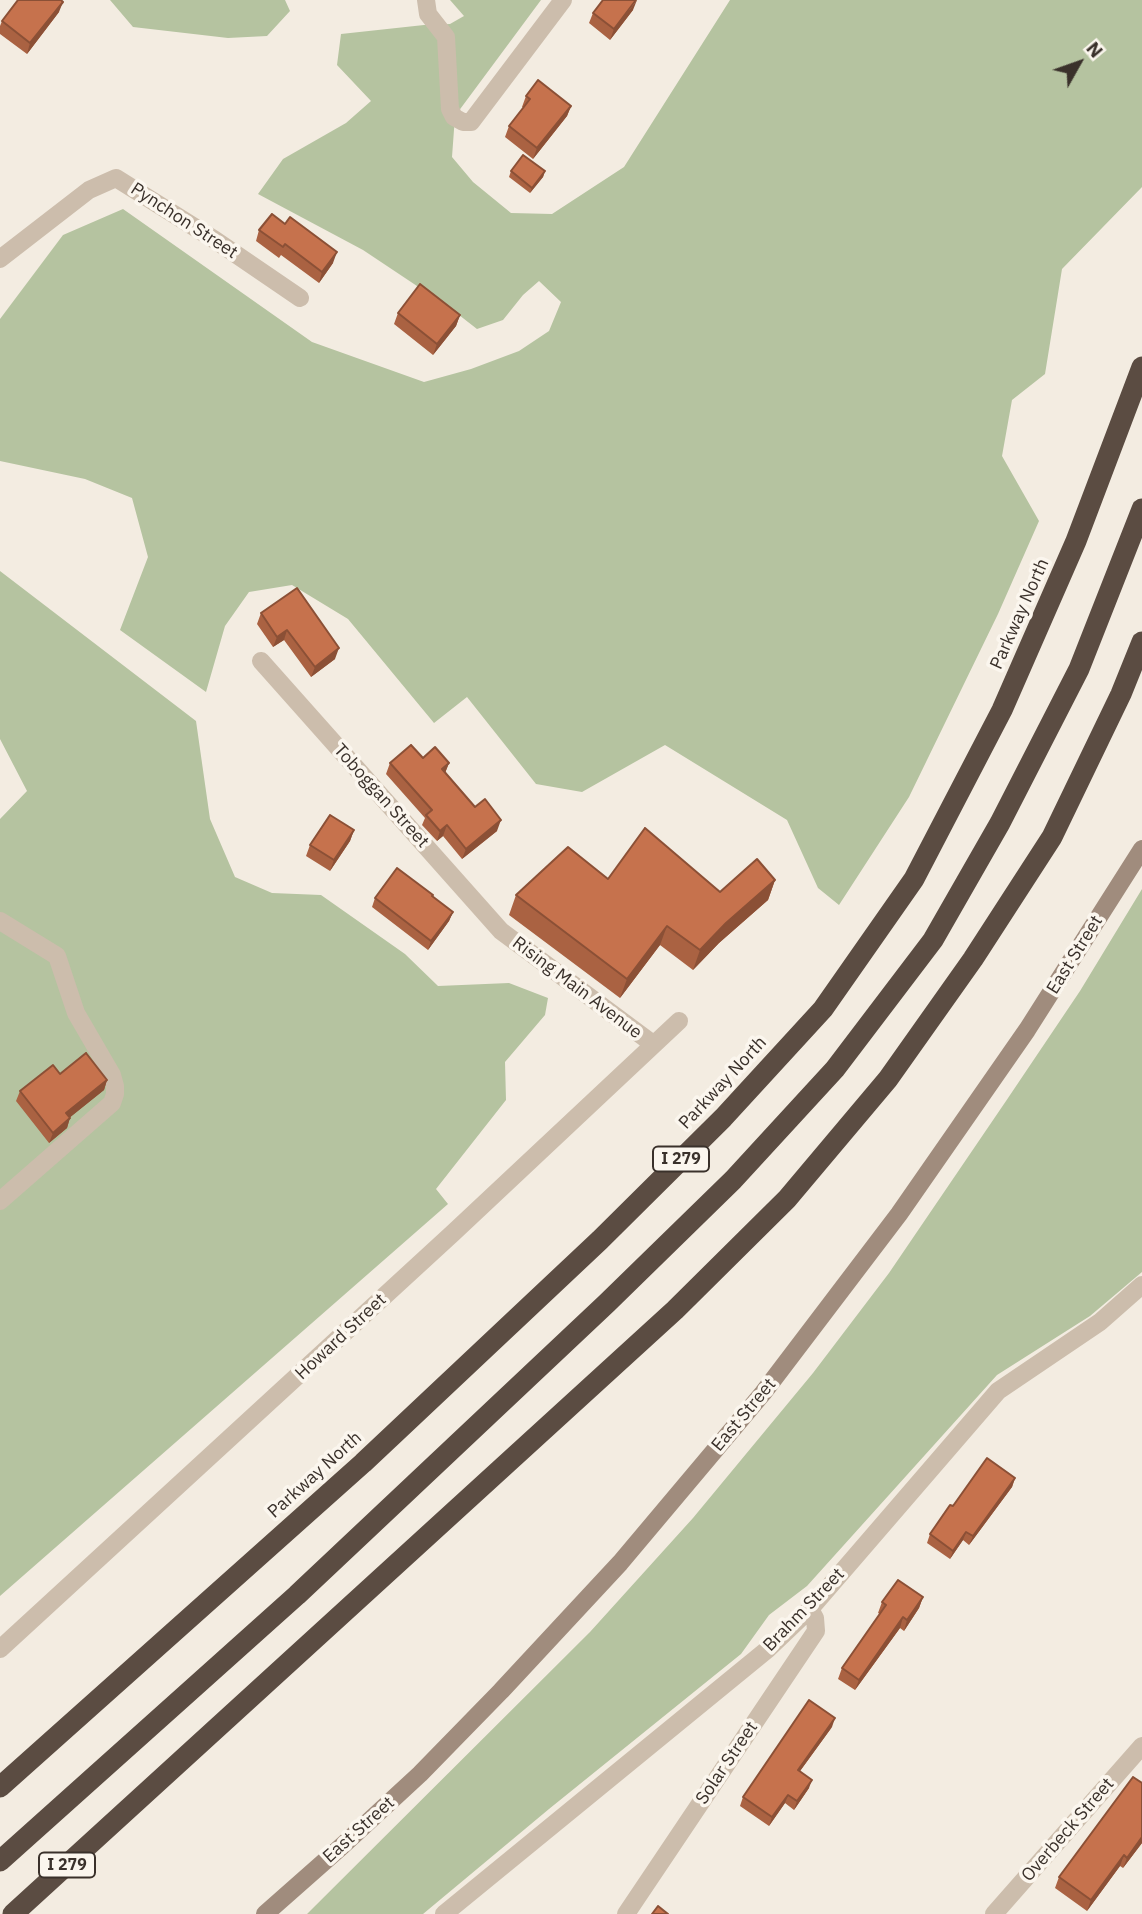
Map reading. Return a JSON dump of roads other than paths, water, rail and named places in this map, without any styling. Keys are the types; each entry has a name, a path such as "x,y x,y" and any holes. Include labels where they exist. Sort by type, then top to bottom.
{"highway":[{"name":"Parkway North","path":"0,1787 352,1472 600,1240 723,1118 823,1009 914,879 1002,710 1076,541 1142,367"},
{"path":"0,1861 297,1595 607,1303 733,1180 835,1069 933,940 1000,823 1079,669 1142,509"},
{"name":"I 279","path":"13,1914 675,1310 786,1199 888,1079 973,959 1052,837 1121,694 1142,642"},
{"path":"22,1914 121,1815"}],"main road":[{"name":"East Street","path":"265,1914 410,1783 501,1691 620,1563 763,1394 922,1182 1027,1030 1142,849"}],"street":[{"path":"426,0 428,14 446,37 450,109 454,117 463,122 471,122 563,0"},
{"name":"Pynchon Street","path":"0,259 89,190 116,178 215,240 300,298"},
{"name":"Toboggan Street","path":"261,662 501,931"},
{"path":"0,921 57,956 76,1013 112,1075 115,1086 112,1103 0,1201"},
{"name":"Rising Main Avenue","path":"501,931 653,1044"},
{"name":"Howard Street","path":"0,1649 453,1233 679,1021"},
{"name":"Brahm Street","path":"444,1914 757,1658 810,1609 998,1391 1100,1322 1142,1285"},
{"name":"Solar Street","path":"626,1914 816,1631 817,1625 810,1609"},
{"name":"Overbeck Street","path":"994,1914 1142,1746"}]}
